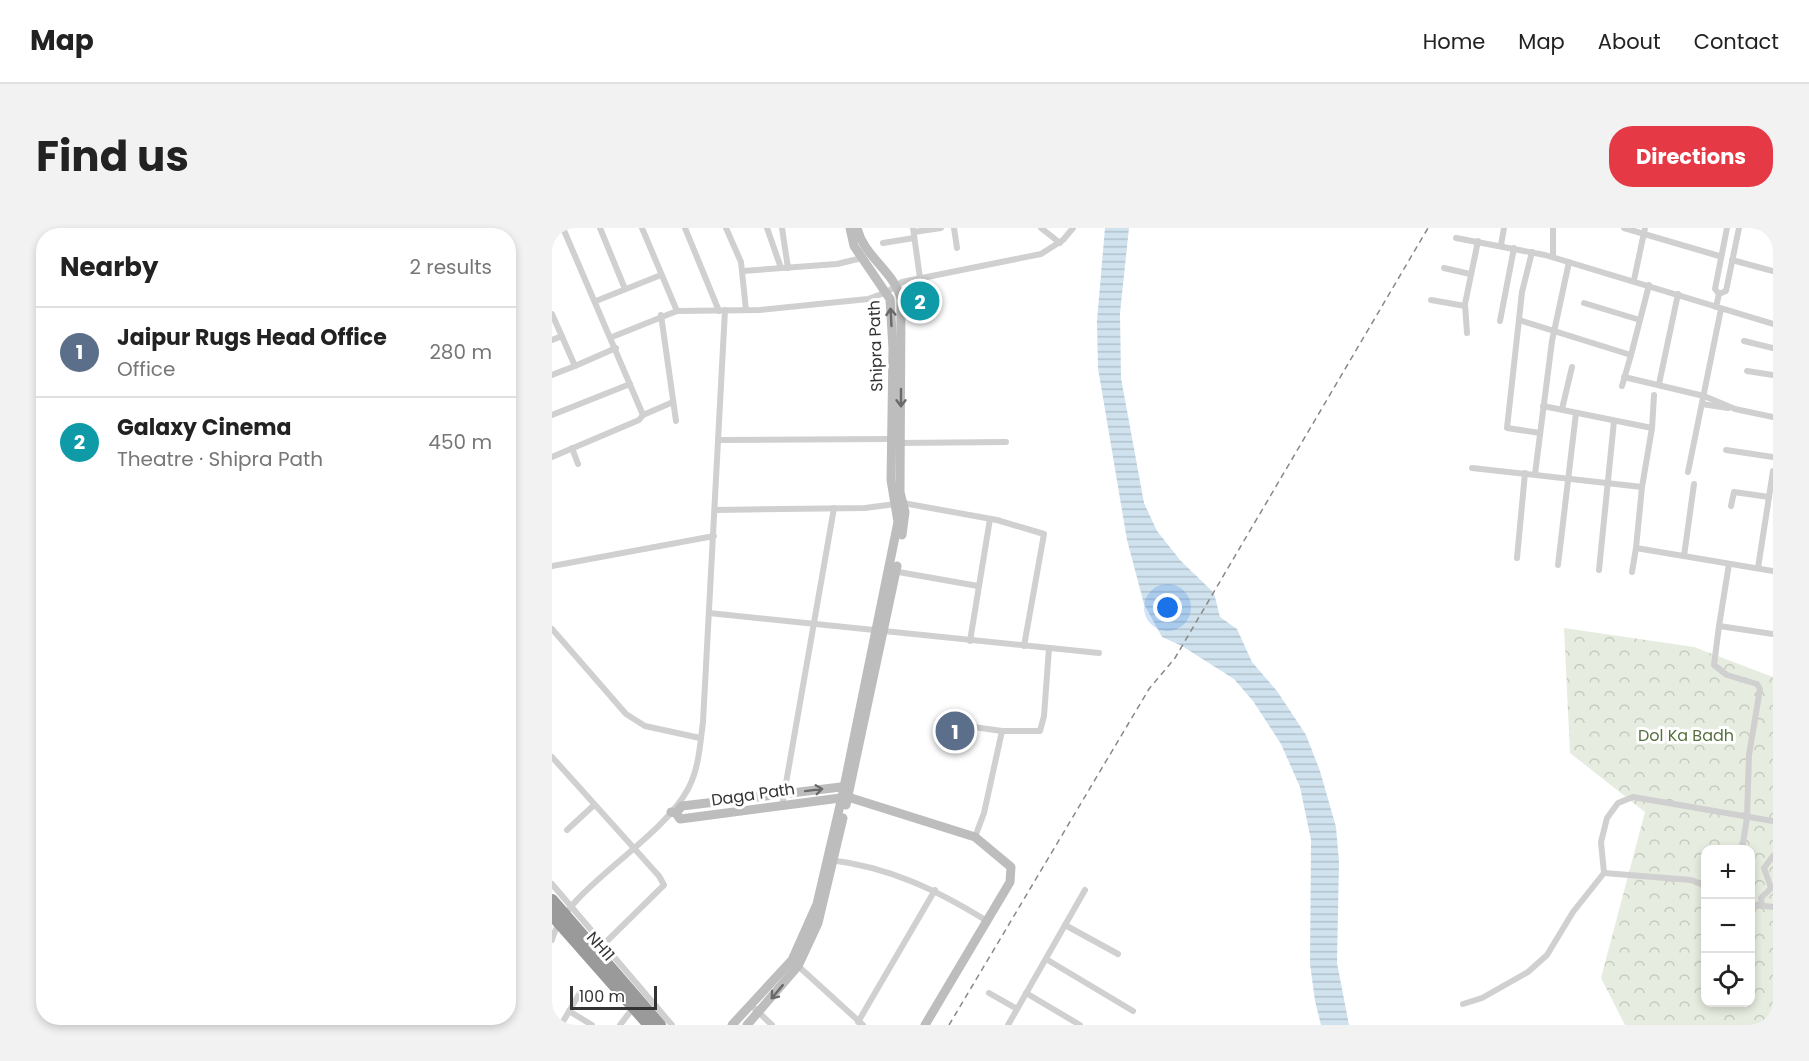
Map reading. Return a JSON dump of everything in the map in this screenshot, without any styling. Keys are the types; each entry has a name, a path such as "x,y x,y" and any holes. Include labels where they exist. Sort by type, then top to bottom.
{"highway":[{"path":"552,900 558,919 660,1025"},
{"name":"NH11","path":"558,919 649,1025"}],"street":[{"path":"563,228 612,337 643,416"},
{"path":"600,228 625,289"},
{"path":"642,228 676,311"},
{"path":"673,813 694,776 700,738 714,536 722,311 685,228"},
{"path":"726,228 743,271 746,310"},
{"path":"767,228 785,268"},
{"path":"782,228 785,268"},
{"name":"Shipra Path","path":"850,228 854,246 890,299 894,442"},
{"path":"747,1025 760,1012 795,963 831,860 893,571 900,503 891,480 901,299 897,285 869,255 857,228"},
{"path":"883,243 914,233 941,228"},
{"path":"954,228 957,248"},
{"path":"1041,228 1060,243"},
{"path":"612,337 661,315 676,311 746,310 868,299 887,292 897,285 920,278 1027,258 1050,250 1060,243 1073,228"},
{"path":"1501,245 1504,228"},
{"path":"1553,228 1553,257"},
{"path":"1624,228 1644,231 1719,256"},
{"path":"1688,472 1704,396 1718,308 1719,294 1715,289 1719,256 1727,228"},
{"path":"1719,294 1726,291 1739,228"},
{"path":"1634,280 1644,231"},
{"path":"914,233 920,278"},
{"path":"1456,238 1553,257 1773,324"},
{"path":"1467,333 1465,306 1478,241"},
{"path":"1500,321 1514,248"},
{"path":"1532,252 1519,320 1507,428 1540,434"},
{"path":"743,271 837,264 862,258"},
{"path":"1732,260 1773,270"},
{"path":"1535,474 1554,332 1569,262"},
{"path":"1444,268 1470,274"},
{"path":"596,301 661,275"},
{"path":"1622,386 1649,285"},
{"path":"1659,384 1678,294"},
{"path":"1431,300 1465,306"},
{"path":"1584,303 1640,320"},
{"path":"552,314 574,366"},
{"path":"661,315 676,422"},
{"path":"1519,320 1631,355"},
{"path":"552,340 562,336"},
{"path":"1744,341 1773,348"},
{"path":"552,375 616,348"},
{"path":"1562,409 1572,367"},
{"path":"1747,371 1773,375"},
{"path":"1624,377 1704,396 1735,410"},
{"path":"552,415 630,384"},
{"path":"1632,572 1642,487 1652,429 1654,395"},
{"path":"552,457 639,420 673,402"},
{"path":"1702,404 1773,417"},
{"path":"1543,406 1652,429"},
{"path":"1558,565 1576,413"},
{"path":"1599,570 1614,421"},
{"path":"718,440 1006,442"},
{"path":"572,448 578,464"},
{"path":"1725,450 1773,457"},
{"path":"1472,468 1642,487"},
{"path":"1758,568 1773,471"},
{"path":"1517,558 1525,473"},
{"path":"1684,556 1694,484"},
{"path":"1731,506 1734,492 1769,497"},
{"path":"715,510 864,508 900,503 990,519 1044,534 1024,646"},
{"path":"782,806 812,623 834,508"},
{"path":"970,641 990,519"},
{"path":"552,566 714,536"},
{"path":"1636,548 1773,571"},
{"path":"1729,564 1714,665 1727,675 1757,684 1760,689 1749,755 1747,817 1743,845"},
{"path":"893,571 978,586"},
{"path":"710,612 1099,653"},
{"path":"1719,626 1773,634"},
{"path":"552,629 626,714 645,726 700,738"},
{"path":"938,722 1002,731 1040,731 1044,716 1049,648"},
{"path":"975,837 984,813 1002,731"},
{"path":"552,757 659,876 664,885 605,943"},
{"path":"558,919 682,806 847,786"},
{"path":"845,797 975,837 1011,867 1010,882 926,1025"},
{"name":"Daga Path","path":"673,813 680,819 845,797"},
{"path":"1463,1004 1482,998 1528,972 1547,955 1573,912 1604,873 1601,842 1607,818 1618,803 1633,797 1773,820"},
{"path":"567,830 594,805"},
{"path":"1762,906 1761,898 1771,888 1764,868 1773,855"},
{"path":"831,860 904,876 935,890 987,921"},
{"path":"1604,873 1691,880 1701,884"},
{"path":"552,884 558,919 552,940"},
{"path":"795,963 860,1023 935,890"},
{"path":"1008,1025 1085,890"},
{"path":"1755,905 1773,907"},
{"path":"558,919 605,943 672,1025"},
{"path":"1065,925 1118,954"},
{"path":"1046,959 1133,1011"},
{"path":"732,1025 795,963"},
{"path":"561,1025 581,991"},
{"path":"990,993 1017,1009"},
{"path":"1026,993 1080,1025"},
{"path":"752,1005 772,1025"},
{"path":"620,1025 633,1008"},
{"path":"569,1011 592,1025"}],"green space":[{"name":"Dol Ka Badh","path":"1564,628 1694,647 1773,677 1773,1025 1625,1025 1601,978 1645,812 1570,753"}],"water":[{"path":"1105,228 1129,228 1120,313 1121,378 1144,503 1157,531 1180,560 1214,593 1220,617 1237,629 1252,662 1277,691 1306,735 1320,771 1336,827 1339,862 1337,963 1349,1025 1321,1025 1315,1001 1310,964 1311,840 1300,787 1281,744 1253,701 1234,679 1182,646 1162,637 1144,604 1127,540 1098,368 1097,321"}],"railway":[{"path":"949,1025 1149,689 1175,658 1428,228"}],"place":[{"name":"Galaxy Cinema","path":"920,301"},
{"name":"Jaipur Rugs Head Office","path":"955,731"}]}
